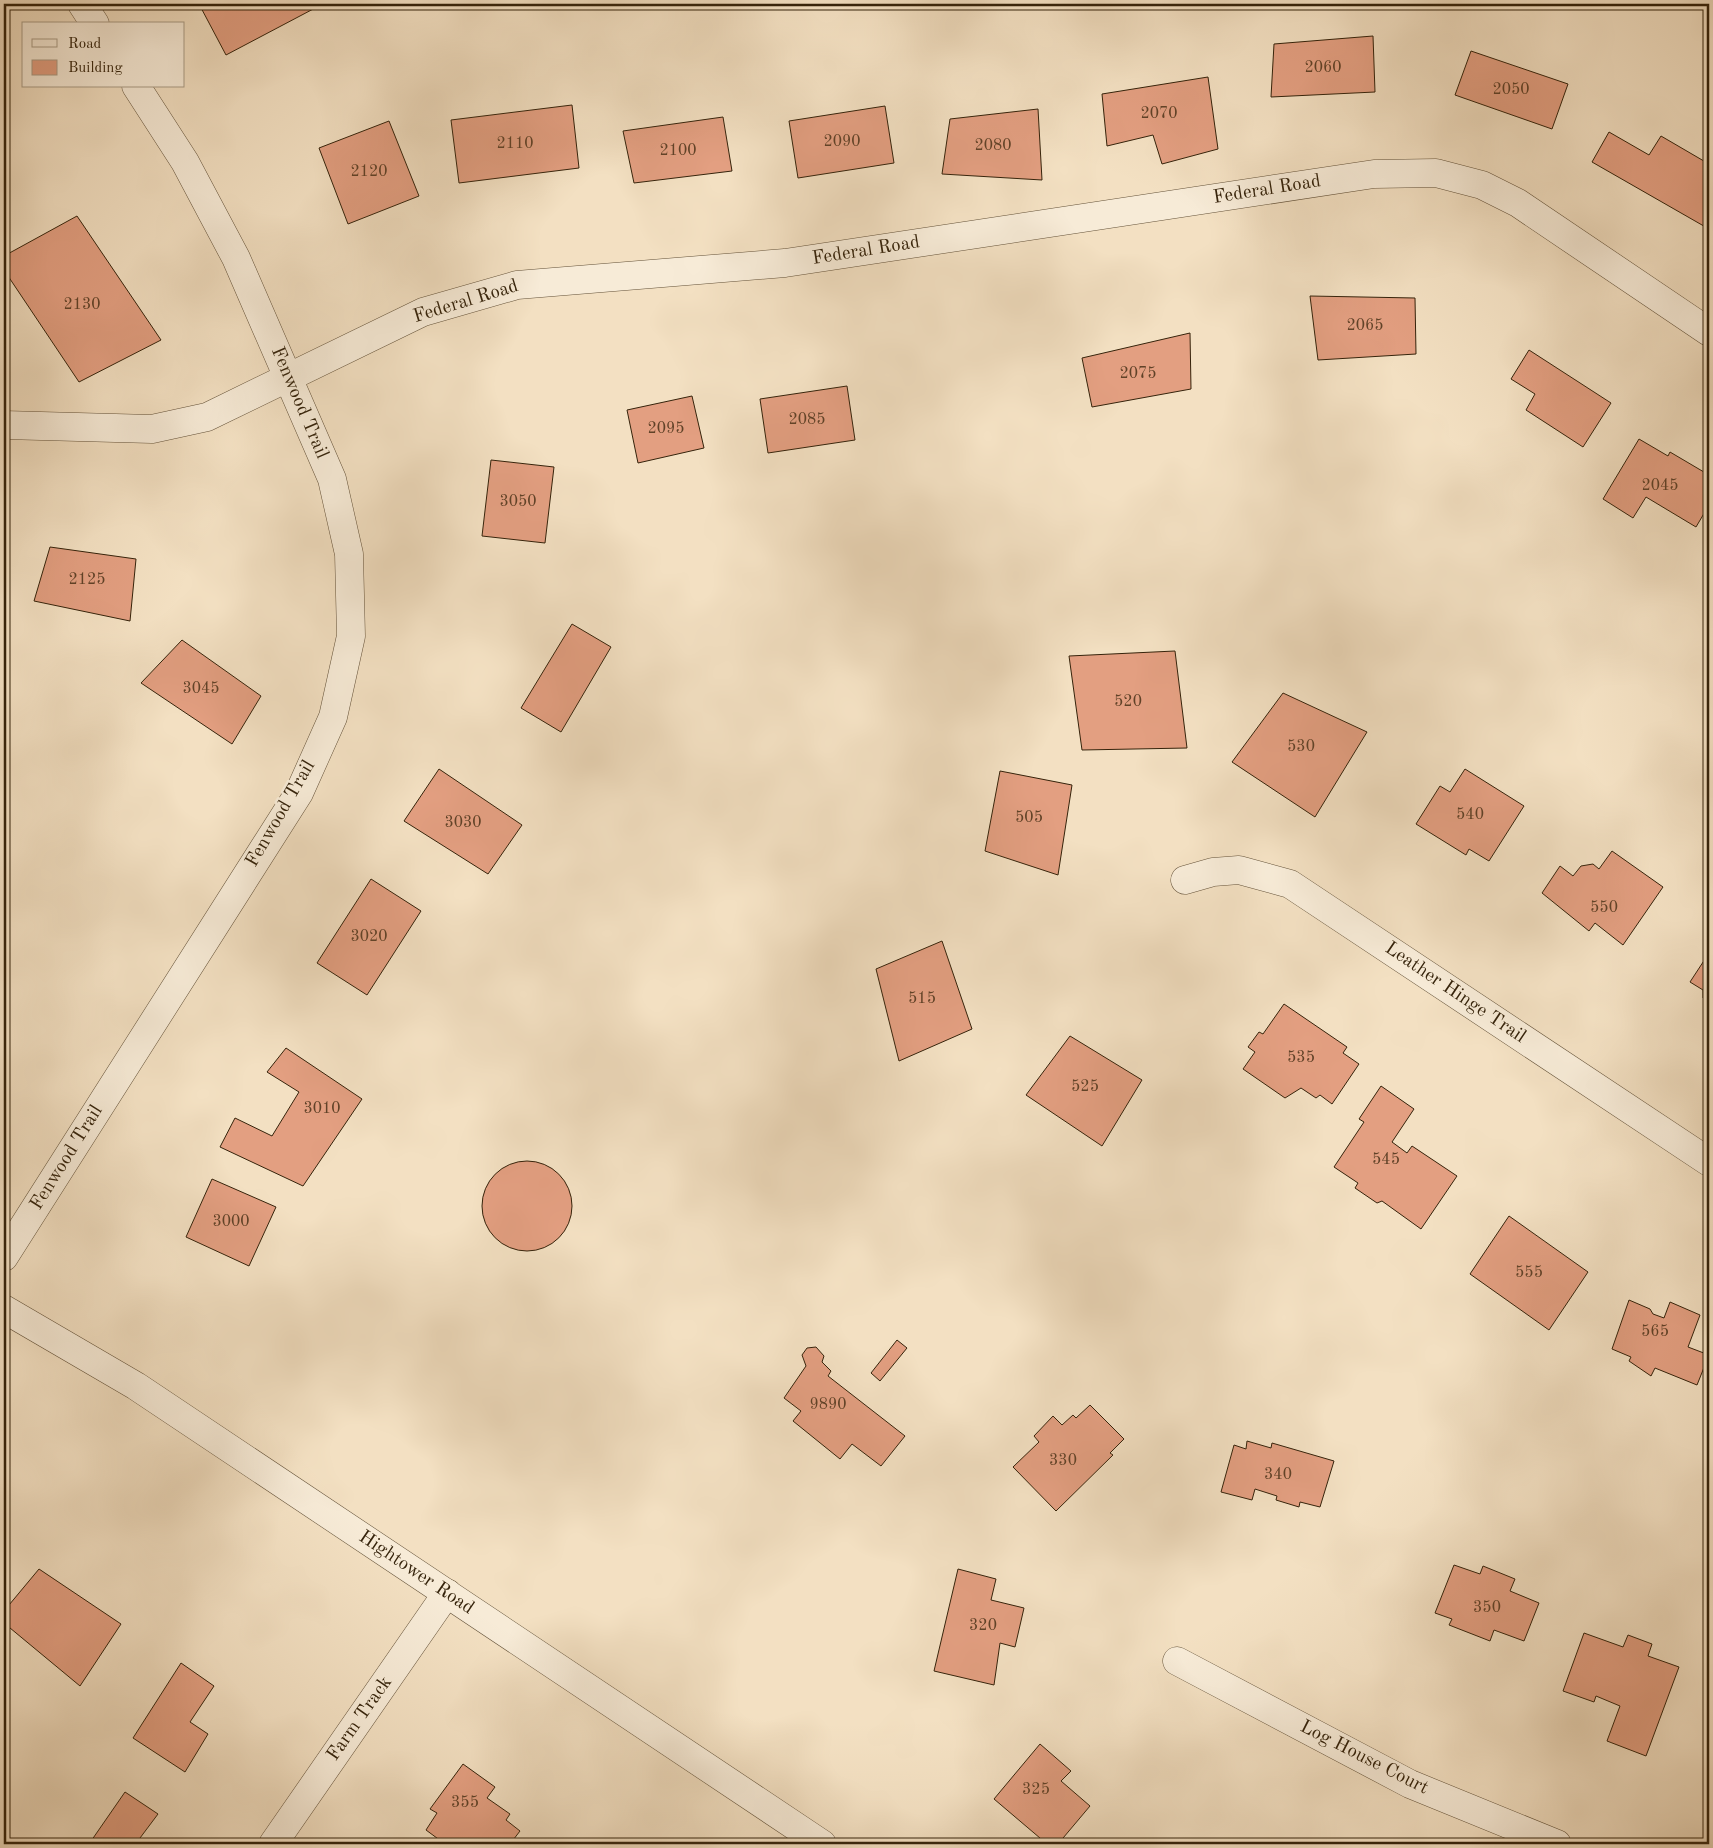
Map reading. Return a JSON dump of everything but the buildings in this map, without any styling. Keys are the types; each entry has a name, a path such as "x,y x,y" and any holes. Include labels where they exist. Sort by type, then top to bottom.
{"street":[{"path":"82,4 94,22"},
{"name":"Fenwood Trail","path":"4,1257 299,792 334,717 351,636 349,554 332,479 289,377 227,240 185,162 137,88"},
{"name":"Federal Road","path":"4,425 152,429 207,417 424,312 517,285 785,263 1374,174 1436,173 1482,185 1518,203 1709,332"},
{"name":"Leather Hinge Trail","path":"1186,880 1213,872 1239,870 1290,884 1709,1162"},
{"name":"Hightower Road","path":"4,1310 136,1386 822,1844"},
{"name":"Farm Track","path":"273,1844 446,1593"},
{"name":"Log House Court","path":"1177,1661 1410,1784 1557,1844"}]}
